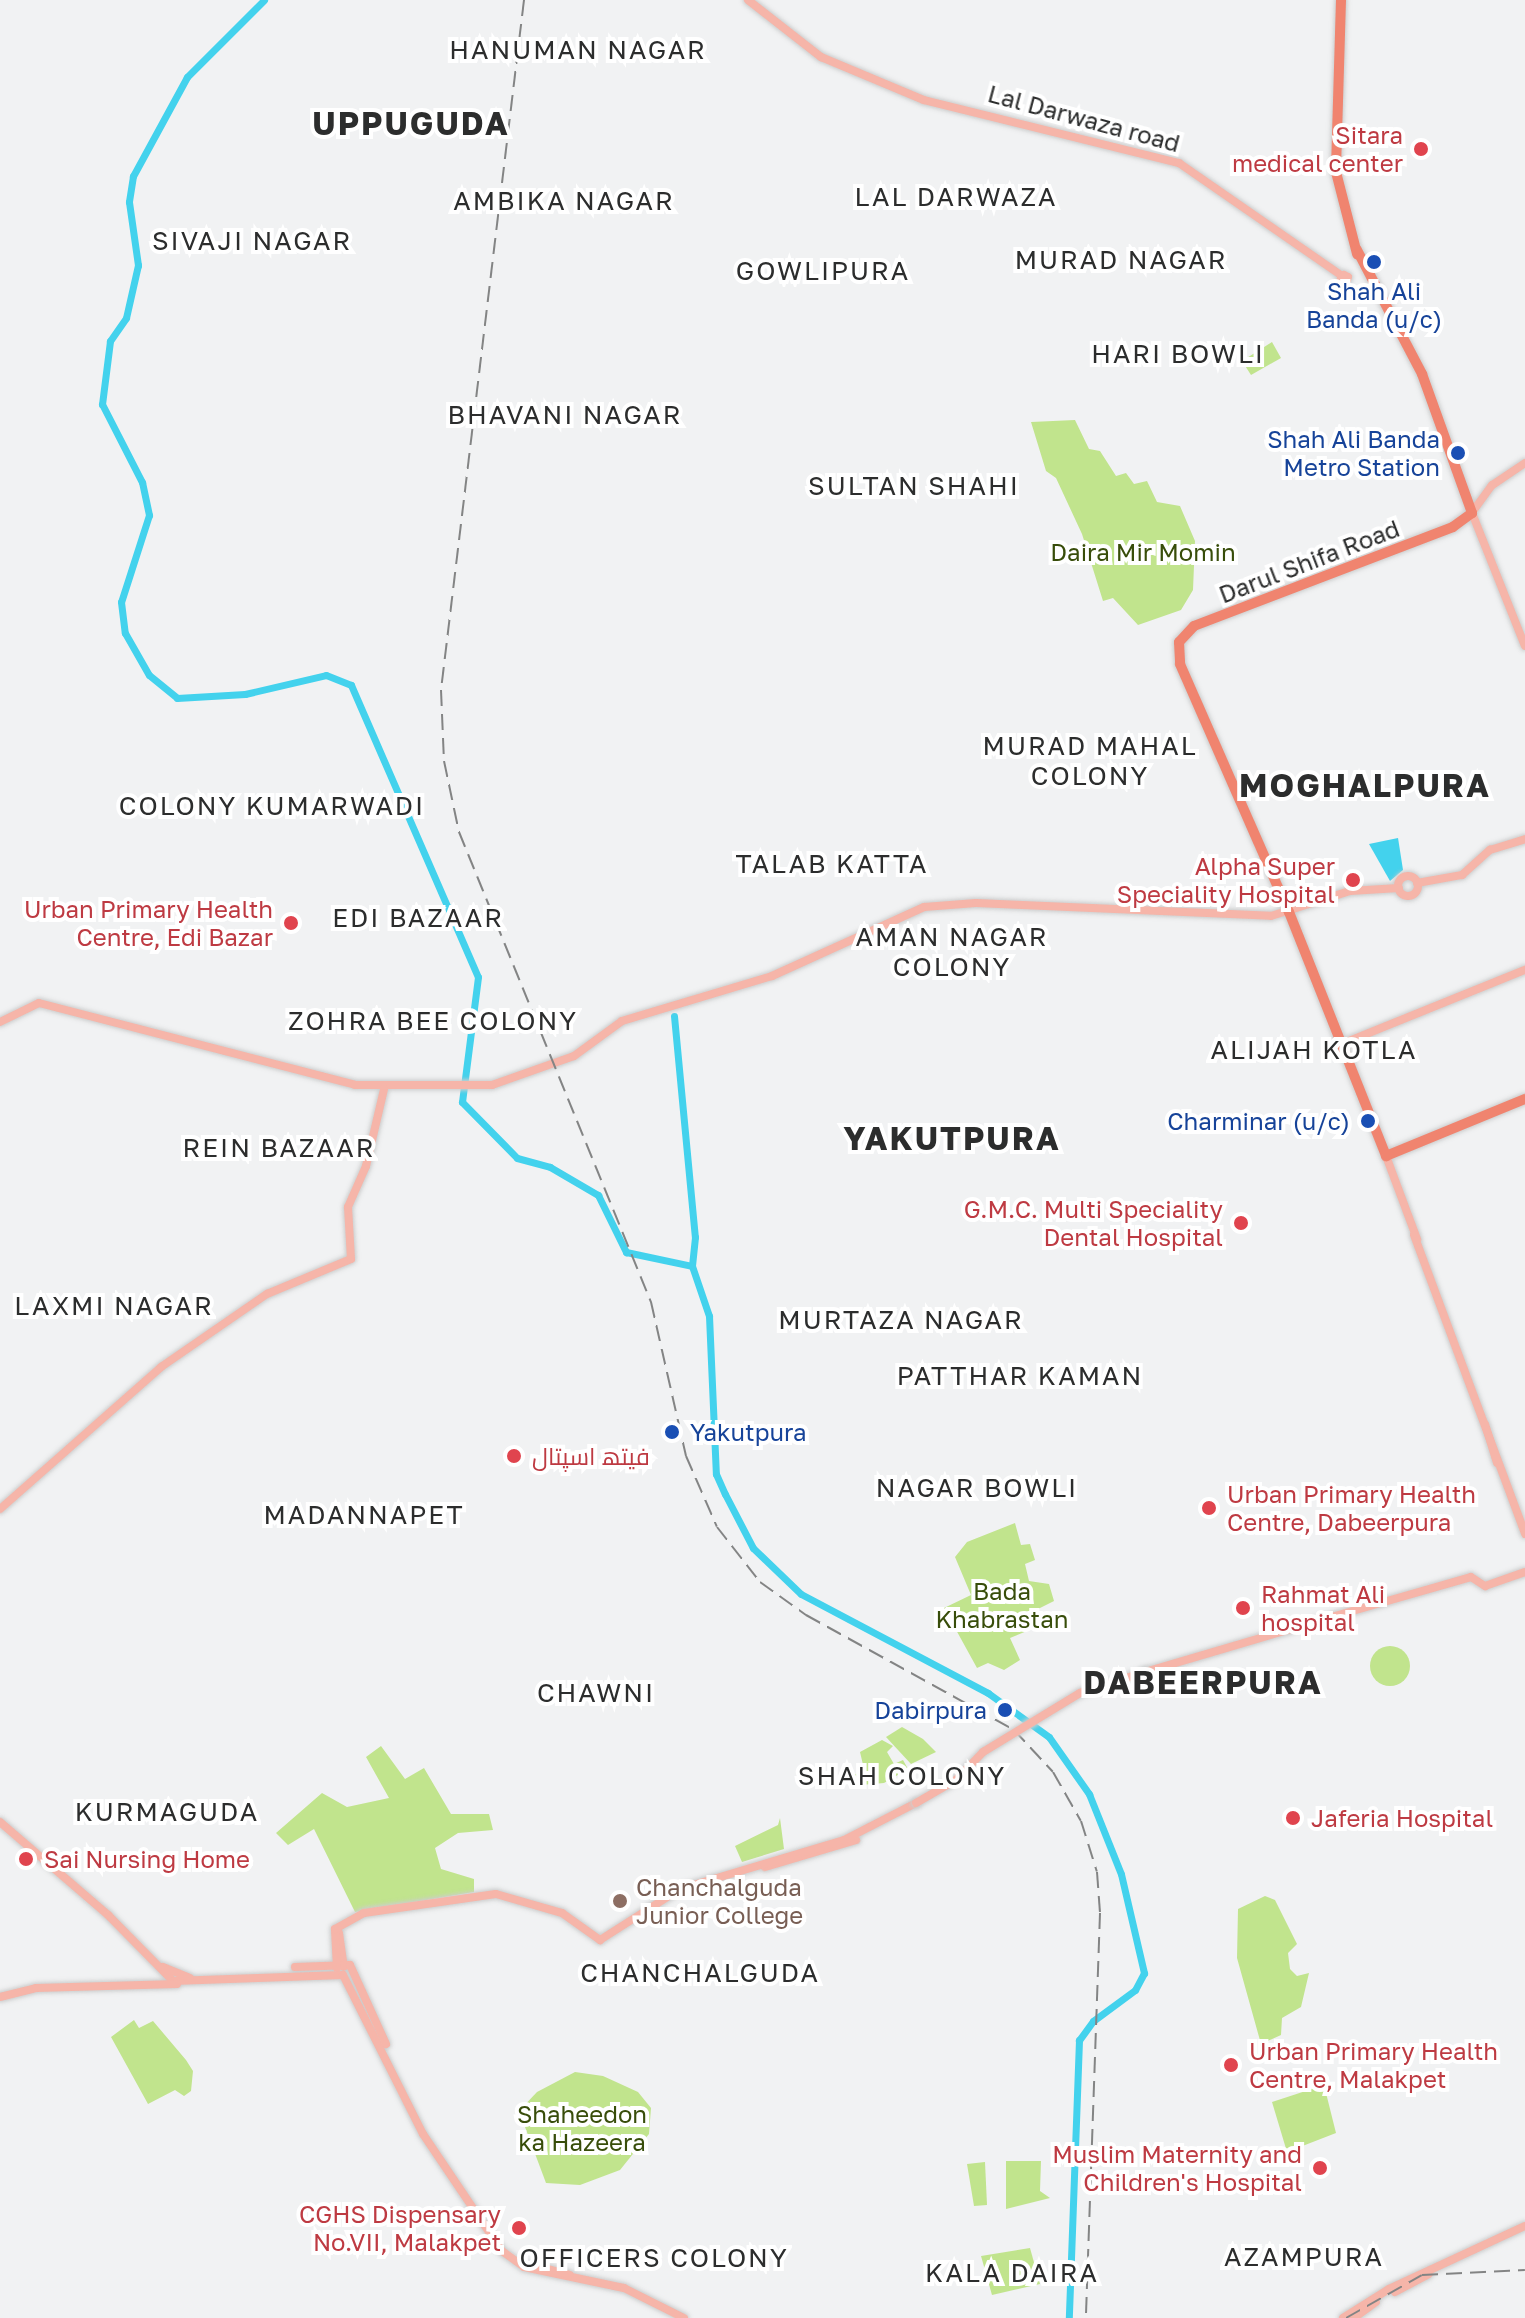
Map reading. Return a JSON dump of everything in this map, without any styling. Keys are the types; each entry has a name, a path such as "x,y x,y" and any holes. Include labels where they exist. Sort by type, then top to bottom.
{"highway":[{"path":"1341,0 1336,172 1365,271 1422,374 1471,512"},
{"name":"Darul Shifa Road","path":"1347,1047 1323,1000 1289,912 1236,794 1181,659 1181,639 1194,626 1471,512"},
{"path":"1347,1047 1387,1153 1525,1099"}],"main road":[{"name":"Lal Darwaza road","path":"748,0 836,66 924,100 1179,163 1345,276 1365,271"},
{"path":"1471,512 1525,465"},
{"path":"1471,512 1525,646"},
{"path":"1471,512 1525,658"},
{"path":"1399,888 1407,876 1417,883 1463,874 1490,850 1525,839"},
{"path":"0,1022 35,1003 384,1089 492,1085 574,1056 622,1021 772,976 933,905 1031,904 1211,916 1289,912 1350,891 1399,888 1411,895 1417,883"},
{"path":"1347,1047 1525,970"},
{"path":"0,1509 161,1367 267,1294 351,1259 348,1207 369,1154 384,1089"},
{"path":"1387,1153 1413,1237 1485,1424 1482,1430 1525,1534"},
{"path":"340,1970 340,1928 365,1916 495,1899 559,1917 601,1944 682,1892 846,1845 956,1780 983,1752 1080,1693 1471,1577 1485,1586 1525,1572"},
{"path":"684,2318 624,2288 524,2267 502,2251 409,2110 340,1970 335,1946 337,1925 365,1916 496,1894 562,1913 600,1940 680,1889 844,1840 913,1807"},
{"path":"0,1822 174,1980 355,1971 430,2135 515,2255 642,2290 694,2318"},
{"path":"319,1965 335,1946"},
{"path":"0,1997 36,1988 152,1986 174,1980 319,1965 340,1970"},
{"path":"1343,2318 1525,2226"},
{"path":"1354,2318 1430,2273"}],"green space":[{"path":"1272,342 1281,358 1251,375 1242,361"},
{"name":"Daira Mir Momin","path":"1075,420 1089,449 1100,451 1116,476 1126,473 1134,484 1147,481 1157,502 1180,506 1195,541 1193,590 1181,610 1138,625 1113,598 1103,601 1082,534 1056,478 1046,471 1031,422"},
{"name":"Bada Khabrastan","path":"1015,1523 1021,1545 1030,1544 1035,1560 1025,1564 1029,1581 1049,1584 1054,1601 1034,1611 1039,1626 1010,1638 1020,1660 1004,1670 988,1663 977,1668 944,1608 971,1595 955,1557 967,1542"},
{"path":"1390,1646 1404,1652 1410,1666 1404,1680 1390,1686 1376,1680 1370,1666 1376,1652"},
{"path":"902,1727 923,1739 936,1752 911,1764 886,1737"},
{"path":"882,1740 893,1746 887,1752 894,1764 903,1760 908,1769 884,1783 861,1785 851,1777 864,1769 860,1752"},
{"path":"381,1746 405,1779 424,1768 451,1814 489,1814 493,1830 458,1833 435,1848 441,1869 474,1879 474,1892 355,1912 314,1829 288,1845 276,1833 322,1793 347,1807 389,1798 366,1757"},
{"path":"780,1818 784,1849 742,1862 735,1846 778,1825"},
{"path":"1265,1896 1275,1900 1297,1944 1288,1953 1290,1969 1297,1976 1309,1973 1301,2007 1282,2018 1281,2035 1261,2044 1237,1958 1238,1909"},
{"path":"134,2020 139,2028 153,2021 186,2060 193,2071 191,2091 184,2096 175,2090 148,2104 111,2037"},
{"name":"Shaheedon ka Hazeera","path":"575,2072 603,2076 638,2092 651,2108 649,2134 620,2170 580,2185 546,2183 519,2111 537,2092"},
{"path":"1324,2085 1336,2133 1287,2152 1272,2102"},
{"path":"1006,2161 1041,2161 1040,2191 1050,2198 1006,2209"},
{"path":"985,2162 987,2205 974,2206 967,2164"},
{"path":"1030,2248 1040,2284 992,2295 981,2256"}],"water":[{"path":"1398,838 1403,870 1390,881 1369,844"}],"waterway":[{"path":"264,0 187,77 133,176 129,202 138,265 126,318 110,341 102,404 142,482 149,515 121,602 125,633 149,675 177,698 245,694 326,675 351,685 478,977 462,1102 517,1158 550,1167 598,1195 626,1252 692,1266"},
{"path":"674,1016 695,1237 692,1266 709,1316 716,1474 753,1548 801,1594 988,1693 1049,1737 1089,1794 1121,1874 1144,1973 1135,1990 1093,2021 1079,2040 1069,2318"}],"railway":[{"path":"524,0 441,690 444,761 459,832 651,1302 686,1456 717,1527 760,1582 806,1615 1014,1730 1053,1772 1081,1821 1097,1872 1100,1913 1086,2318"},
{"path":"1346,2318 1422,2275 1525,2270"}],"place":[{"name":"Sitara medical center","path":"1421,149"},
{"name":"Shah Ali Banda (u/c)","path":"1374,262"},
{"name":"Shah Ali Banda Metro Station","path":"1458,453"},
{"name":"Alpha Super Speciality Hospital","path":"1353,880"},
{"name":"Urban Primary Health Centre, Edi Bazar","path":"291,923"},
{"name":"Charminar (u/c)","path":"1368,1121"},
{"name":"G.M.C. Multi Speciality Dental Hospital","path":"1241,1223"},
{"name":"Yakutpura","path":"672,1432"},
{"name":"فیتھ اسپتال","path":"514,1456"},
{"name":"Urban Primary Health Centre, Dabeerpura","path":"1209,1508"},
{"name":"Rahmat Ali hospital","path":"1243,1608"},
{"name":"Dabirpura","path":"1005,1710"},
{"name":"Jaferia Hospital","path":"1293,1818"},
{"name":"Sai Nursing Home","path":"26,1859"},
{"name":"Chanchalguda Junior College","path":"620,1901"},
{"name":"Urban Primary Health Centre, Malakpet","path":"1231,2065"},
{"name":"Muslim Maternity and Children's Hospital","path":"1320,2168"},
{"name":"CGHS Dispensary No.VII, Malakpet","path":"519,2228"}],"district":[{"name":"HANUMAN NAGAR","path":"578,50"},
{"name":"UPPUGUDA","path":"411,123"},
{"name":"LAL DARWAZA","path":"956,197"},
{"name":"AMBIKA NAGAR","path":"564,201"},
{"name":"SIVAJI NAGAR","path":"252,241"},
{"name":"MURAD NAGAR","path":"1121,260"},
{"name":"GOWLIPURA","path":"823,271"},
{"name":"HARI BOWLI","path":"1178,354"},
{"name":"BHAVANI NAGAR","path":"565,415"},
{"name":"SULTAN SHAHI","path":"914,486"},
{"name":"MURAD MAHAL COLONY","path":"1090,761"},
{"name":"MOGHALPURA","path":"1365,785"},
{"name":"COLONY KUMARWADI","path":"272,806"},
{"name":"TALAB KATTA","path":"832,864"},
{"name":"EDI BAZAAR","path":"418,918"},
{"name":"AMAN NAGAR COLONY","path":"952,952"},
{"name":"ZOHRA BEE COLONY","path":"433,1021"},
{"name":"ALIJAH KOTLA","path":"1314,1050"},
{"name":"YAKUTPURA","path":"952,1138"},
{"name":"REIN BAZAAR","path":"279,1148"},
{"name":"LAXMI NAGAR","path":"114,1306"},
{"name":"MURTAZA NAGAR","path":"901,1320"},
{"name":"PATTHAR KAMAN","path":"1020,1376"},
{"name":"NAGAR BOWLI","path":"977,1488"},
{"name":"MADANNAPET","path":"364,1515"},
{"name":"DABEERPURA","path":"1203,1682"},
{"name":"CHAWNI","path":"596,1693"},
{"name":"SHAH COLONY","path":"902,1776"},
{"name":"KURMAGUDA","path":"167,1812"},
{"name":"CHANCHALGUDA","path":"700,1973"},
{"name":"AZAMPURA","path":"1304,2257"},
{"name":"OFFICERS COLONY","path":"654,2258"},
{"name":"KALA DAIRA","path":"1012,2273"}]}
